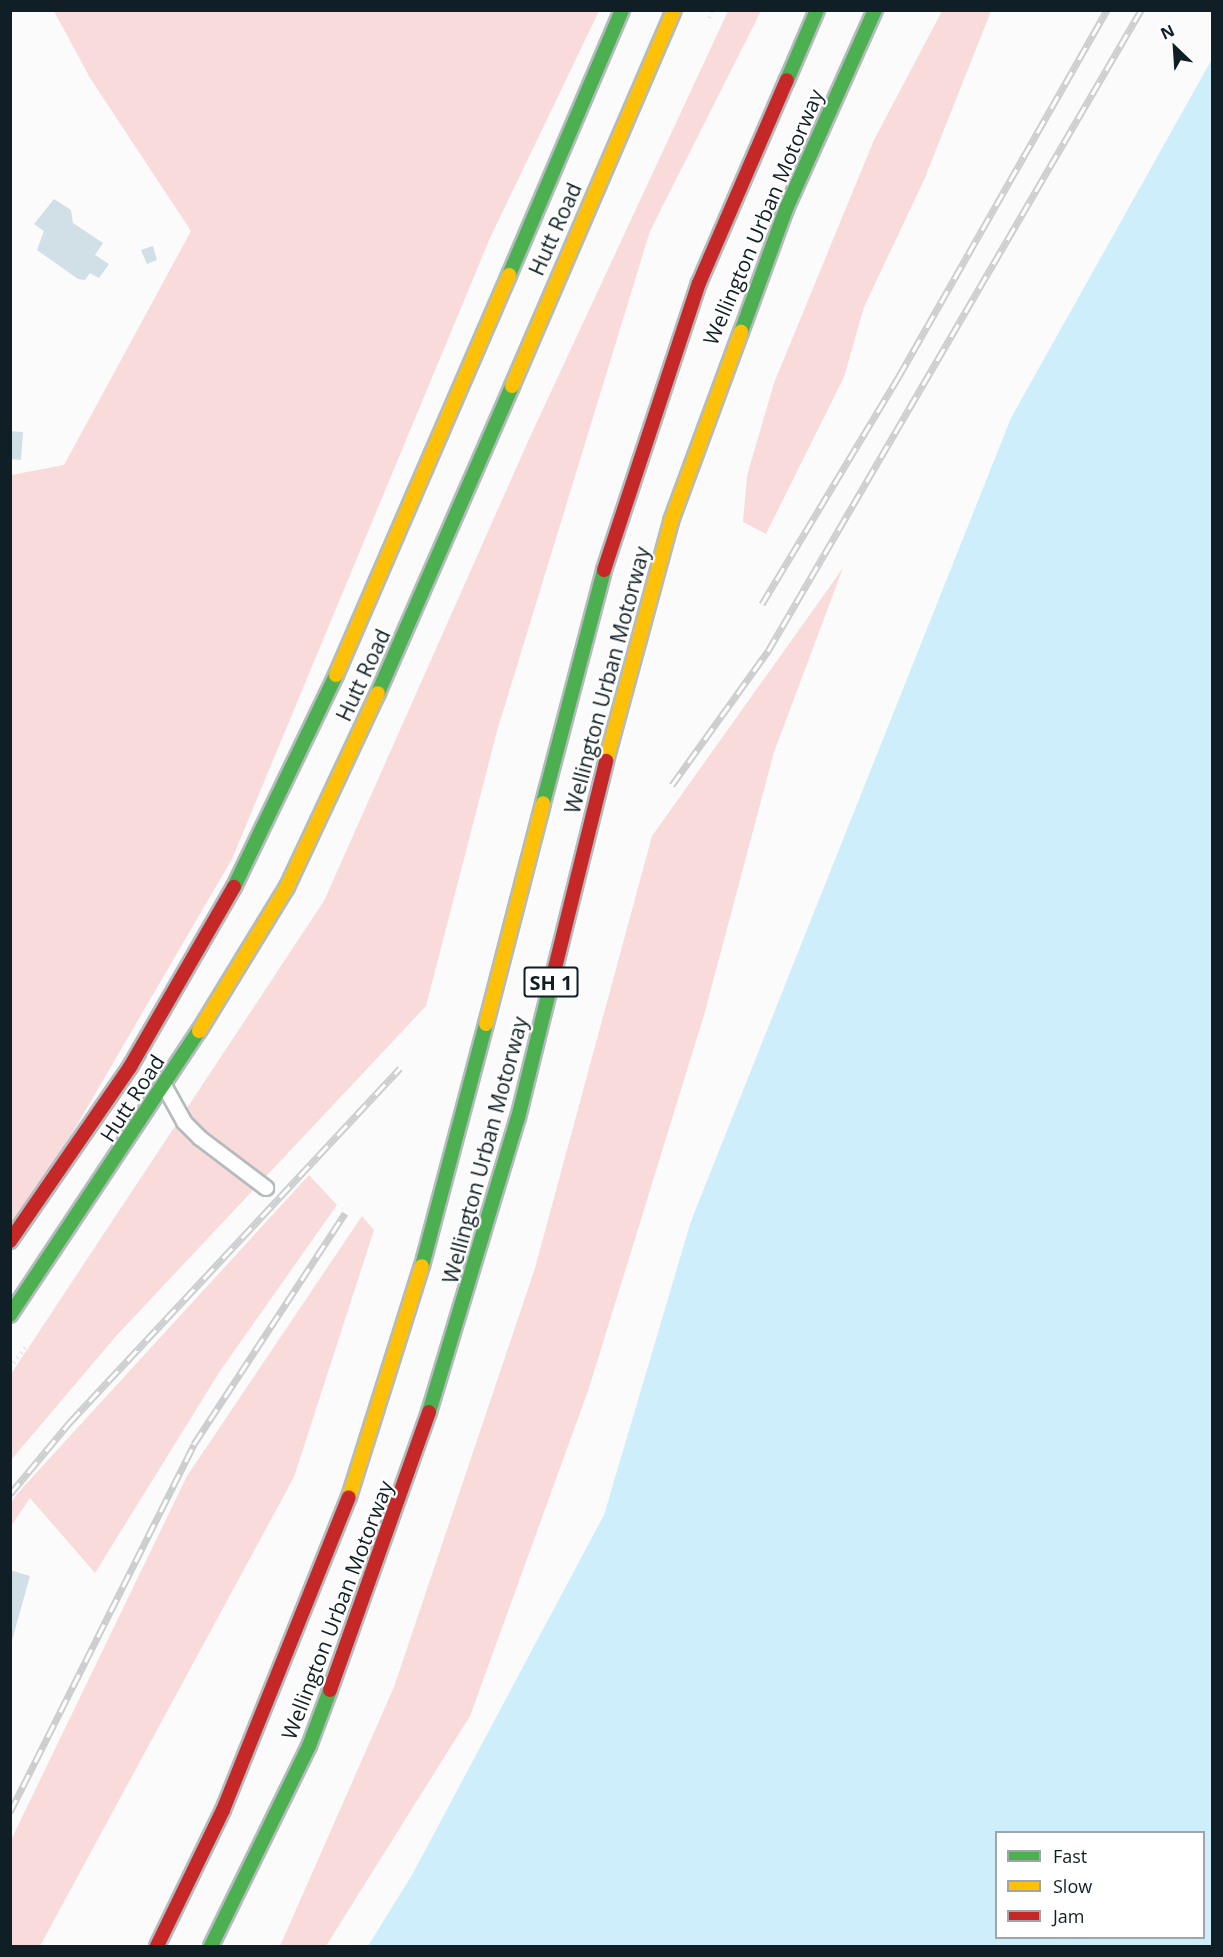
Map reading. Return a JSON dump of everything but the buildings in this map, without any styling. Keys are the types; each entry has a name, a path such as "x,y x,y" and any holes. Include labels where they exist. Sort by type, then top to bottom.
{"main road":[{"name":"Hutt Road","path":"10,1241 130,1067 247,863 368,611 622,10"},
{"name":"Hutt Road","path":"10,1315 165,1088 292,876 408,629 674,10"},
{"name":"Wellington Urban Motorway","path":"157,1947 223,1810 364,1458 422,1268 562,728 641,454 699,283 817,10"},
{"name":"Wellington Urban Motorway","path":"211,1947 309,1746 410,1476 518,1118 626,680 671,521 719,379 786,209 875,10"}],"lane":[{"path":"165,1088 192,1130 266,1188"}],"shaded area":[{"path":"54,11 599,11 490,238 232,859 11,1238 11,475 64,465 191,231 90,78"},
{"path":"728,11 761,11 650,231 497,731 426,1006 117,1335 11,1460 11,1374 324,901 530,437"},
{"path":"942,11 991,11 924,180 864,307 844,377 766,534 743,522 747,476 774,383 874,140"},
{"path":"843,568 774,752 704,1015 589,1388 470,1716 326,1946 280,1946 394,1687 535,1268 652,836"},
{"path":"309,1175 337,1205 220,1371 95,1573 30,1498 11,1526 11,1503 16,1495"},
{"path":"362,1216 374,1230 294,1477 40,1946 11,1946 11,1840 187,1476"}],"water":[{"path":"1212,59 1212,1946 368,1946 412,1875 604,1515 691,1221 1011,418"}],"railway":[{"path":"762,604 899,376 1107,10"},
{"path":"672,785 768,651 1141,10"},
{"path":"10,1494 70,1422 400,1068"},
{"path":"10,1812 194,1444 345,1213"}],"traffic: fast":[{"path":"509,275 622,10"},
{"path":"787,80 817,10"},
{"path":"741,332 786,209 875,10"},
{"path":"378,693 512,386"},
{"path":"543,803 604,570"},
{"path":"234,887 336,675"},
{"path":"429,1412 518,1118 551,984"},
{"path":"422,1266 486,1024"},
{"path":"10,1315 199,1031"},
{"path":"211,1946 309,1746 330,1690"}],"traffic: slow":[{"path":"512,386 674,10"},
{"path":"336,675 509,275"},
{"path":"606,761 671,521 741,332"},
{"path":"199,1031 287,887 378,693"},
{"path":"486,1024 543,803"},
{"path":"349,1497 422,1266"}],"traffic: jam":[{"path":"604,570 699,283 787,80"},
{"path":"551,984 606,761"},
{"path":"10,1241 130,1067 234,887"},
{"path":"330,1690 429,1412"},
{"path":"157,1946 223,1810 349,1497"}]}
